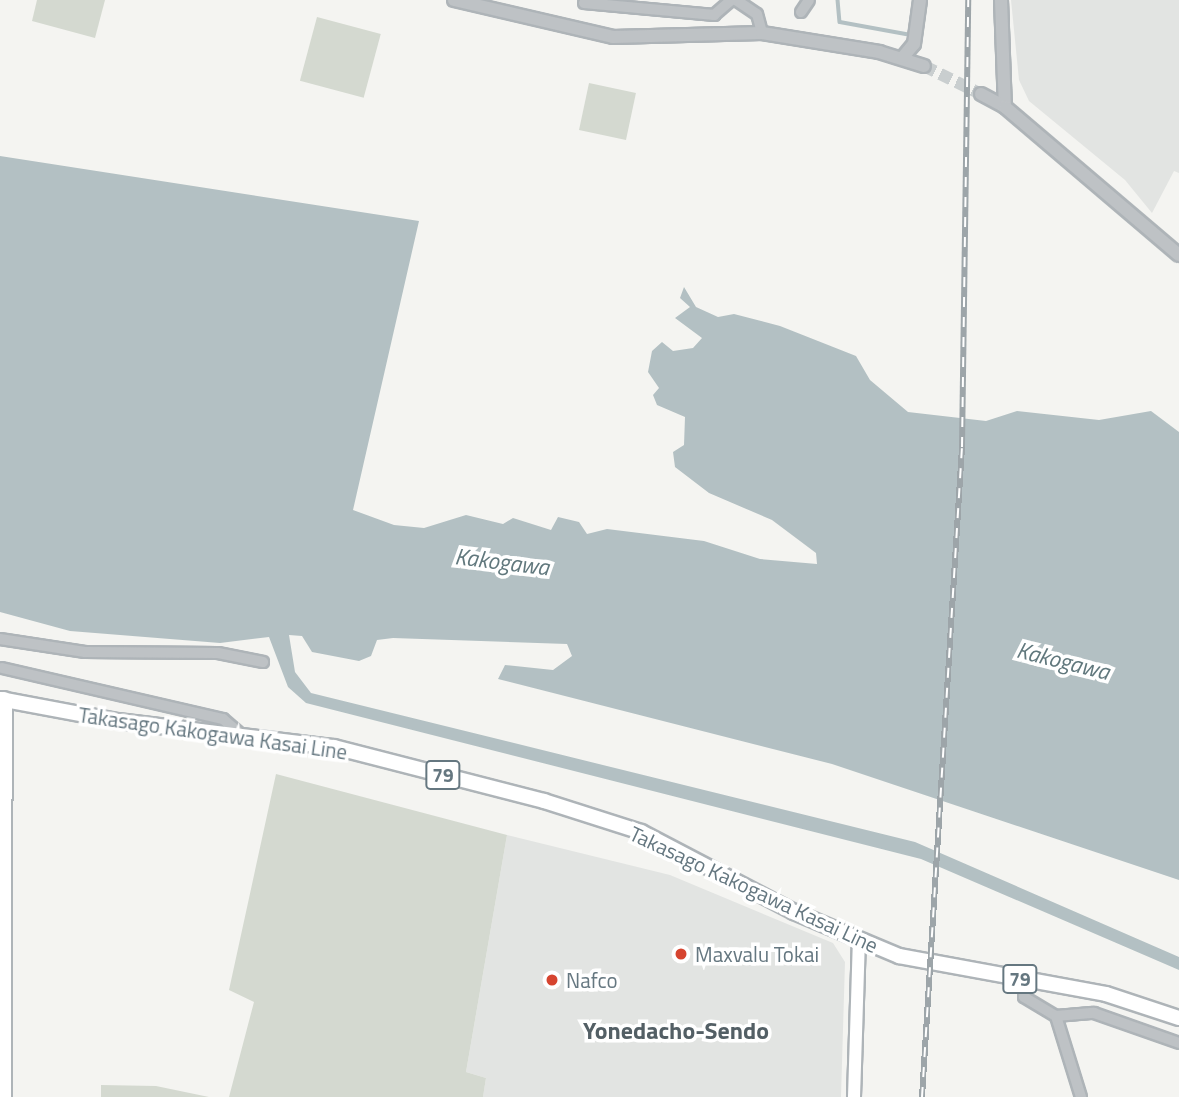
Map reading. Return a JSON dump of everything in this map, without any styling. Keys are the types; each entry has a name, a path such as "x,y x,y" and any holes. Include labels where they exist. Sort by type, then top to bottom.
{"highway":[{"path":"2,699 3,1097"}],"main road":[{"name":"Takasago Kakogawa Kasai Line","path":"2,699 118,721 239,732 334,747 641,832 859,942 1025,980 1105,994 1179,1018"},
{"path":"855,1097 859,942"}],"street":[{"path":"454,0 613,37 762,33 903,57 924,66"},
{"path":"584,3 714,15 734,0 757,14 762,33"},
{"path":"903,57 914,44 920,0"},
{"path":"1001,0 1005,107"},
{"path":"981,94 1005,107 1179,254"},
{"path":"0,639 85,652 218,653 263,662"},
{"path":"2,668 223,719 239,732"},
{"path":"1025,980 1024,996 1056,1016 1094,1013 1179,1043"},
{"path":"1056,1016 1081,1097"}],"shaded area":[{"path":"37,0 105,0 95,38 32,21"},
{"path":"1011,0 1179,0 1179,173 1174,171 1152,213 1125,180 1029,101 1019,80"},
{"path":"317,17 381,34 364,98 300,81"},
{"path":"589,83 636,93 626,140 579,130"},
{"path":"276,774 507,835 466,1072 486,1078 483,1097 229,1097 254,1002 229,990"},
{"path":"507,835 670,875 833,943 845,962 841,1097 483,1097 486,1078 466,1072"},
{"path":"101,1085 156,1086 209,1097 101,1097"}],"water":[{"name":"Kakogawa","path":"0,156 419,221 353,510 394,525 424,528 466,515 503,524 513,518 551,530 558,517 579,522 587,534 607,529 704,541 760,559 817,564 816,553 772,520 709,493 675,467 673,452 684,445 685,417 657,405 653,395 659,388 648,372 652,351 662,342 673,351 693,348 702,338 675,318 690,307 680,298 684,287 696,307 718,317 734,314 780,326 856,356 870,380 908,412 986,421 1017,411 1099,420 1151,411 1179,432 1179,880 832,764 498,679 505,665 553,670 572,656 567,644 393,638 377,640 371,656 359,661 312,652 302,636 289,635 295,672 311,693 915,842 1179,957 1179,970 921,859 306,703 288,687 269,637 220,643 70,631 0,612"}],"waterway":[{"path":"838,0 840,22 911,35"}],"tunnel":[{"path":"924,66 981,94"}],"railway":[{"path":"922,1097 962,447 968,0"}],"place":[{"name":"Maxvalu Tokai","path":"681,954"},
{"name":"Nafco","path":"552,980"}],"district":[{"name":"Yonedacho-Sendo","path":"676,1031"}]}
